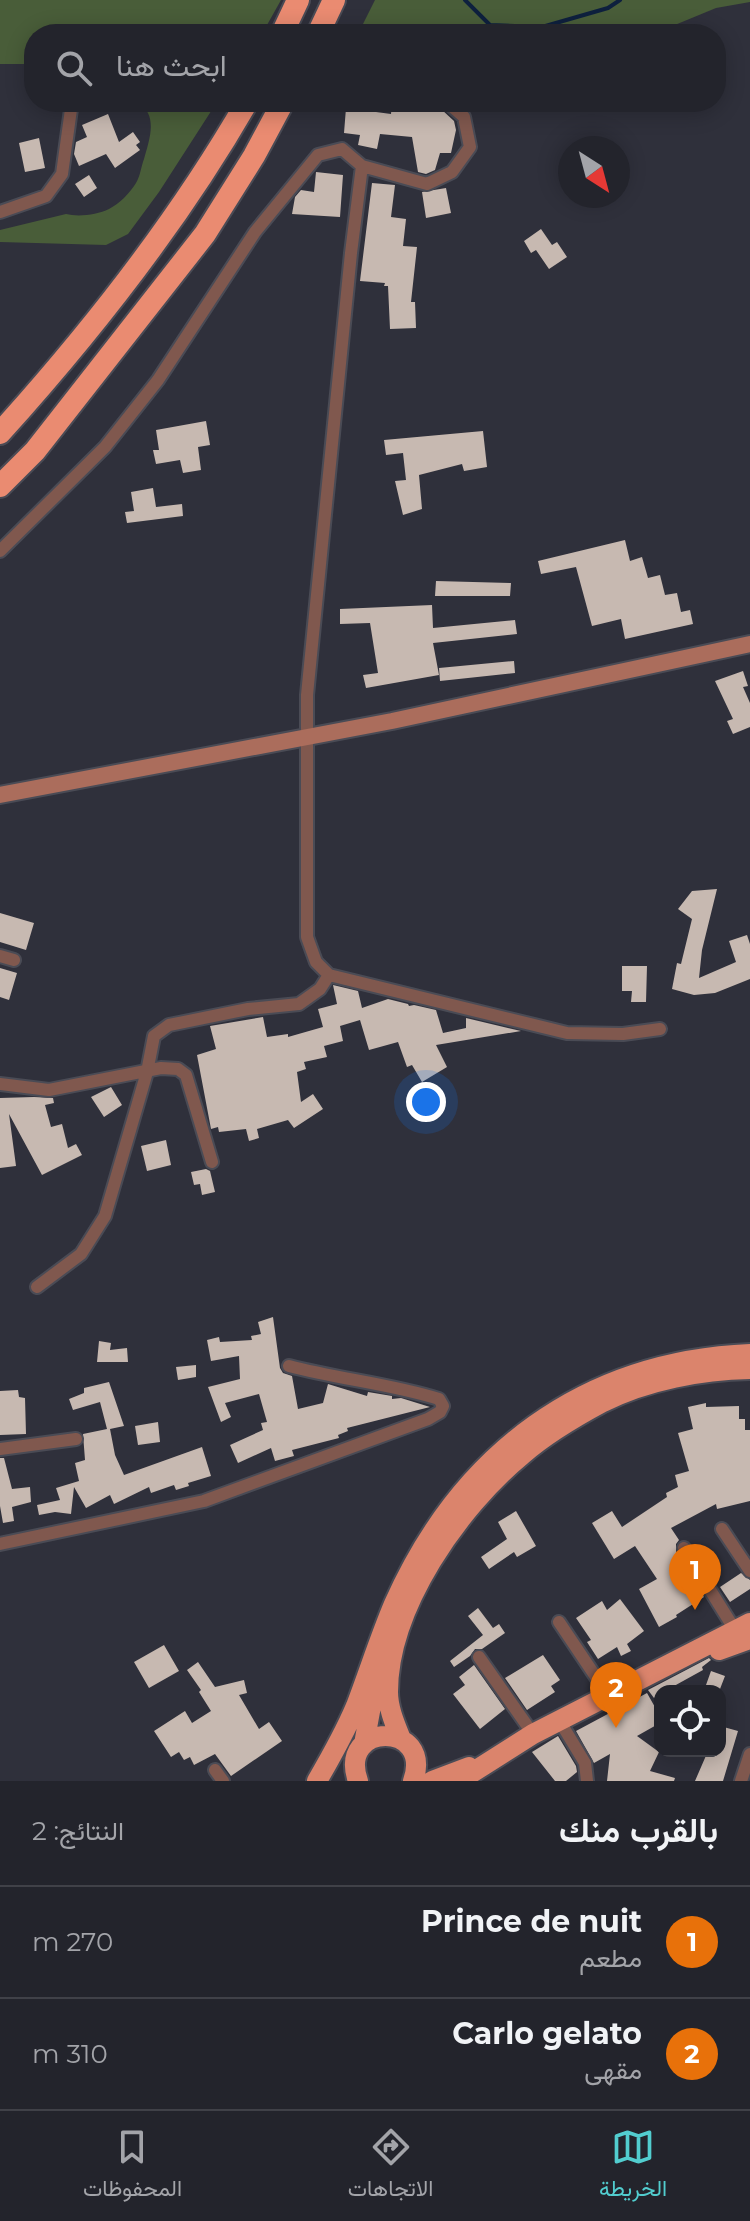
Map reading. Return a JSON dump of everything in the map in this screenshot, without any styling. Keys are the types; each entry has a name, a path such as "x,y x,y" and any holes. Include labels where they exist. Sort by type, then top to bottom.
{"highway":[{"path":"287,24 298,0"},
{"path":"323,24 334,0"},
{"path":"0,433 70,356 166,231 241,112"},
{"path":"0,486 35,451 205,234 278,112"},
{"path":"317,1781 355,1707 414,1562 439,1522 463,1492 517,1438 582,1394 645,1370 675,1362 750,1354"},
{"path":"413,1781 417,1762 414,1753 401,1739 388,1693 393,1656 404,1617 421,1581 445,1541 485,1490 522,1454 561,1426 606,1401 689,1375 750,1369"},
{"path":"364,1744 374,1684 394,1605"},
{"path":"459,1781 559,1720 699,1651 720,1650 745,1631"},
{"path":"353,1778 358,1752 364,1744 382,1735 401,1739"},
{"path":"432,1781 464,1768 485,1764"}],"main road":[{"path":"0,795 407,717 750,644"}],"street":[{"path":"0,212 46,196 62,174 71,112"},
{"path":"0,551 105,447 158,380 255,232 318,155 342,149 362,166 427,184 452,172 470,147 464,117 458,112"},
{"path":"362,166 346,301 305,736 307,937 316,962 329,975 567,1033 623,1034 660,1029"},
{"path":"0,956 14,960"},
{"path":"37,1287 81,1254 105,1216 147,1072 154,1036 169,1025 248,1009 299,1004 320,989 329,975"},
{"path":"0,1084 49,1090 161,1068 178,1069 186,1075 212,1162"},
{"path":"0,1544 204,1501 428,1419 440,1412 443,1406 439,1399 425,1394 338,1379 289,1366"},
{"path":"0,1449 76,1439"},
{"path":"722,1529 750,1571"},
{"path":"684,1548 745,1631"},
{"path":"559,1622 608,1695"},
{"path":"479,1657 533,1734"},
{"path":"559,1720 585,1763 587,1781"},
{"path":"741,1781 750,1754"}],"green space":[{"path":"0,0 281,0 268,24 24,24 24,64 0,64"},
{"path":"375,0 750,0 716,8 677,24 363,24"},
{"path":"147,112 211,112 128,234 106,245 0,242 0,230 66,214 99,213 124,198 139,178 151,129"}],"building":[{"path":"346,112 444,112 454,121 456,130 451,153 440,153 435,170 426,174 418,172 412,137 380,134 377,149 358,145 360,135 344,133"},
{"path":"108,114 119,142 133,132 140,142 136,145 140,150 115,168 106,154 79,166 74,154 76,142 87,137 82,125"},
{"path":"39,138 45,168 25,172 19,143"},
{"path":"316,172 343,175 340,217 292,214 295,197 301,190 314,192"},
{"path":"89,175 97,188 84,197 75,184"},
{"path":"372,183 395,185 391,217 406,219 403,246 417,247 411,302 415,302 416,328 390,329 388,286 384,286 385,283 360,281"},
{"path":"446,188 451,213 426,218 422,192"},
{"path":"541,229 552,245 557,242 567,257 549,269 536,250 531,253 524,241"},
{"path":"206,421 210,445 198,447 201,470 183,473 180,460 156,464 153,450 159,450 156,430"},
{"path":"483,431 487,467 464,471 462,464 419,475 422,509 403,515 395,481 406,480 403,453 386,455 384,440"},
{"path":"153,488 156,507 182,504 183,516 127,523 125,512 134,511 131,492"},
{"path":"625,540 630,561 642,557 648,578 660,575 665,595 677,593 681,612 690,610 693,624 625,639 621,619 592,626 576,567 541,574 538,561"},
{"path":"436,581 511,583 510,596 435,596"},
{"path":"432,605 433,628 515,620 517,634 433,643 439,675 366,688 363,675 378,673 370,623 340,624 340,609"},
{"path":"514,661 515,673 440,681 439,668"},
{"path":"743,671 748,686 743,687 750,703 750,727 733,734 727,721 733,719 715,681"},
{"path":"717,889 702,950 699,978 736,962 729,941 747,935 750,979 715,993 694,995 672,989 692,919 678,909 692,891"},
{"path":"0,913 34,923 26,950 0,942"},
{"path":"622,966 647,966 646,1002 631,1002 632,991 622,991"},
{"path":"0,968 17,973 9,1000 0,997"},
{"path":"333,985 358,991 362,1008 388,999 436,1010 443,1033 466,1028 466,1018 521,1031 436,1045 447,1067 422,1082 412,1065 407,1067 398,1042 369,1050 360,1020 340,1026 343,1041 324,1046 327,1057 304,1062 306,1069 297,1072 301,1102 313,1094 323,1109 294,1128 288,1120 257,1129 259,1138 249,1141 246,1129 219,1132 218,1127 211,1129 197,1055 216,1049 210,1026 263,1017 267,1037 288,1034 288,1037 323,1027 318,1009 337,1004"},
{"path":"111,1087 122,1105 104,1117 91,1097"},
{"path":"0,1098 53,1098 54,1103 45,1105 51,1127 62,1124 68,1148 76,1144 82,1155 42,1175 9,1114 16,1166 0,1168"},
{"path":"166,1140 171,1165 147,1171 141,1146"},
{"path":"210,1171 215,1192 202,1195 200,1184 194,1185 191,1172"},
{"path":"273,1317 280,1368 283,1373 292,1376 298,1409 323,1403 328,1384 367,1396 368,1392 392,1396 392,1399 401,1398 430,1407 347,1428 348,1431 338,1435 339,1438 292,1450 294,1456 275,1461 271,1448 238,1463 230,1445 263,1430 261,1423 267,1422 259,1394 225,1403 231,1417 221,1422 208,1387 240,1379 239,1356 211,1361 207,1340 219,1337 220,1342 252,1340 251,1336 261,1334 258,1322"},
{"path":"99,1341 111,1343 110,1350 127,1348 128,1362 97,1362"},
{"path":"196,1365 196,1377 178,1380 176,1367"},
{"path":"109,1382 124,1426 110,1429 115,1455 124,1475 202,1447 211,1476 176,1490 174,1485 151,1493 149,1487 114,1504 110,1495 86,1508 74,1487 71,1514 55,1512 39,1515 37,1505 60,1500 56,1488 79,1481 75,1463 85,1460 83,1434 107,1429 100,1402 73,1410 69,1399 84,1393 84,1388"},
{"path":"18,1390 19,1397 25,1398 26,1434 0,1435 0,1391"},
{"path":"706,1403 706,1407 739,1406 739,1419 745,1419 745,1430 750,1430 750,1501 717,1509 716,1504 671,1528 679,1540 676,1553 704,1597 659,1627 639,1589 657,1579 635,1546 614,1559 592,1523 612,1511 622,1527 678,1487 675,1475 689,1471 678,1433 693,1429 688,1407"},
{"path":"158,1422 160,1442 138,1445 135,1426"},
{"path":"0,1458 4,1458 12,1489 30,1487 31,1502 12,1507 14,1521 3,1523 0,1506"},
{"path":"516,1511 536,1546 517,1557 514,1552 489,1569 481,1557 507,1539 498,1522"},
{"path":"741,1573 750,1580 750,1589 730,1602 720,1587"},
{"path":"620,1599 644,1631 627,1644 631,1651 621,1656 617,1647 598,1659 587,1642 591,1640 576,1618 602,1601 607,1610"},
{"path":"478,1608 493,1628 499,1624 505,1633 482,1649 475,1649 454,1667 450,1661 483,1635 468,1616"},
{"path":"164,1645 179,1671 149,1688 134,1662"},
{"path":"543,1655 560,1680 551,1686 555,1692 527,1710 505,1678"},
{"path":"709,1658 711,1660 702,1667 703,1670 676,1685 658,1685"},
{"path":"198,1662 215,1687 244,1680 247,1693 239,1695 259,1729 269,1722 282,1741 231,1776 215,1754 194,1765 190,1757 184,1760 179,1752 171,1757 154,1731 185,1711 192,1723 211,1711 187,1670"},
{"path":"474,1665 505,1709 480,1729 453,1694 465,1685 459,1677"},
{"path":"711,1671 725,1676 722,1685 706,1685"},
{"path":"647,1693 654,1705 654,1726 637,1736 654,1748 654,1757 657,1757 650,1771 675,1778 674,1781 607,1781 610,1754 594,1763 576,1731"},
{"path":"726,1728 738,1731 723,1781 695,1781 705,1757 726,1757"},
{"path":"558,1736 576,1766 577,1772 566,1781 555,1781 532,1752"}],"waterway":[{"path":"465,0 489,24"},
{"path":"552,24 608,8 620,0"}],"place":[{"name":"Prince de nuit","path":"695,1610"},
{"name":"Carlo gelato","path":"616,1728"}]}
